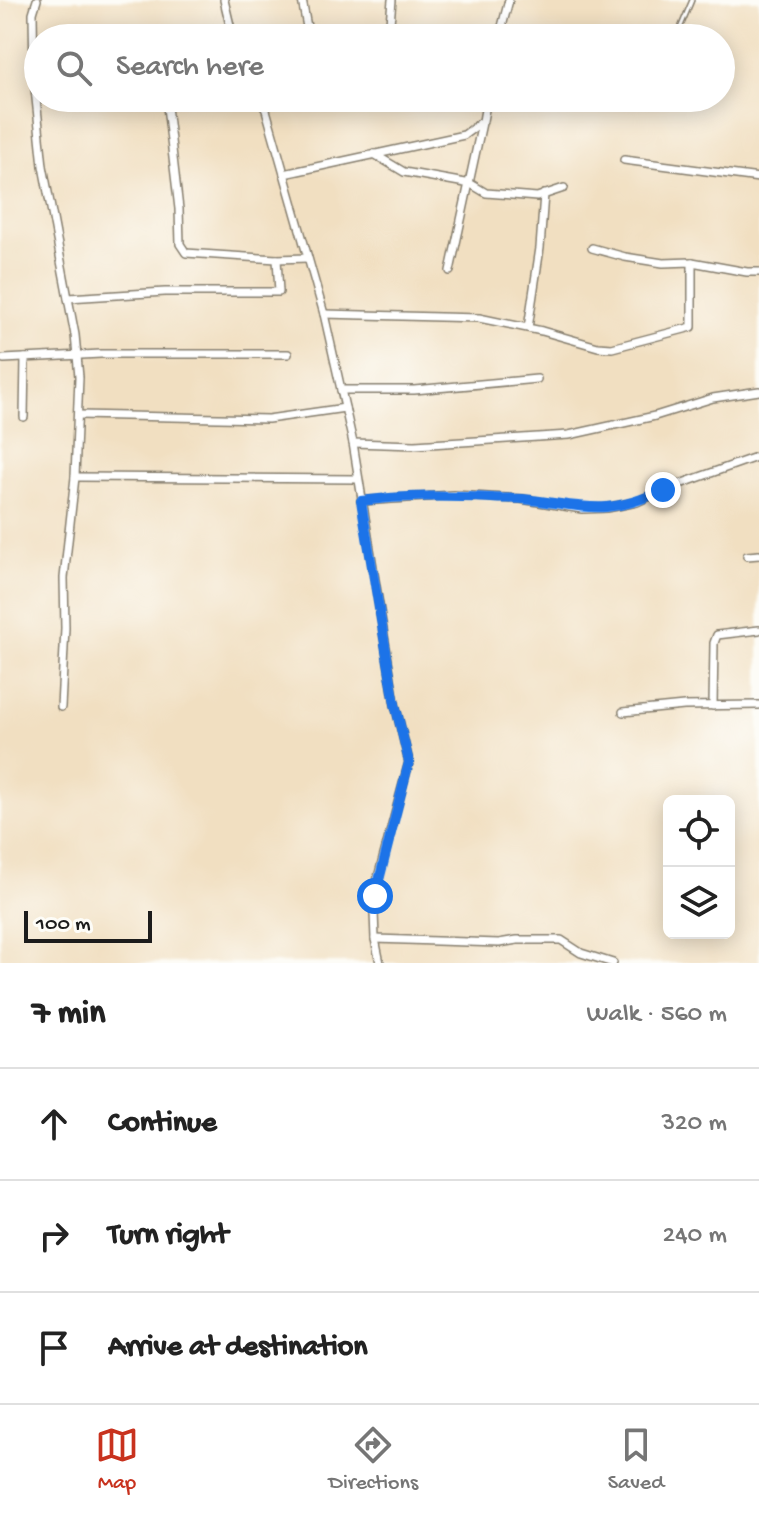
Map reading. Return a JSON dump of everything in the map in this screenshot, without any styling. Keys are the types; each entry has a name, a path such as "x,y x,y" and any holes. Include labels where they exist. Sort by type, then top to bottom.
{"street":[{"path":"34,24 37,0"},
{"path":"224,0 230,24"},
{"path":"302,0 306,24"},
{"path":"390,24 392,0"},
{"path":"503,24 509,0"},
{"path":"39,112 43,166 77,356 79,415 64,578 61,707"},
{"path":"168,112 180,244 186,253 307,258"},
{"path":"267,112 324,314 353,443 395,704 409,762 377,881 374,912 380,963"},
{"path":"450,271 485,112"},
{"path":"284,174 464,135 483,121"},
{"path":"374,154 404,172 471,184 486,193 509,197 544,194 564,188"},
{"path":"624,160 759,178"},
{"path":"528,328 540,248 544,194"},
{"path":"592,248 663,263 692,262 759,272"},
{"path":"68,298 165,292 279,292 277,259"},
{"path":"324,314 479,318 612,348 690,328 692,262"},
{"path":"4,359 288,354"},
{"path":"24,417 25,358"},
{"path":"341,390 414,390 537,379"},
{"path":"353,443 415,445 543,434 569,435 655,416 713,398 759,391"},
{"path":"79,415 268,419 345,408"},
{"path":"361,501 454,495 521,499 582,509 607,508 637,502 759,456"},
{"path":"75,477 358,479"},
{"path":"747,556 759,555"},
{"path":"713,706 714,643 717,635 759,630"},
{"path":"623,712 759,705"},
{"path":"375,939 499,943 561,940 581,953 613,963"}],"lane":[{"path":"682,24 692,0"}],"route":[{"path":"375,896 409,762 395,704 361,501 454,495 521,499 582,509 637,502 663,490"}]}
